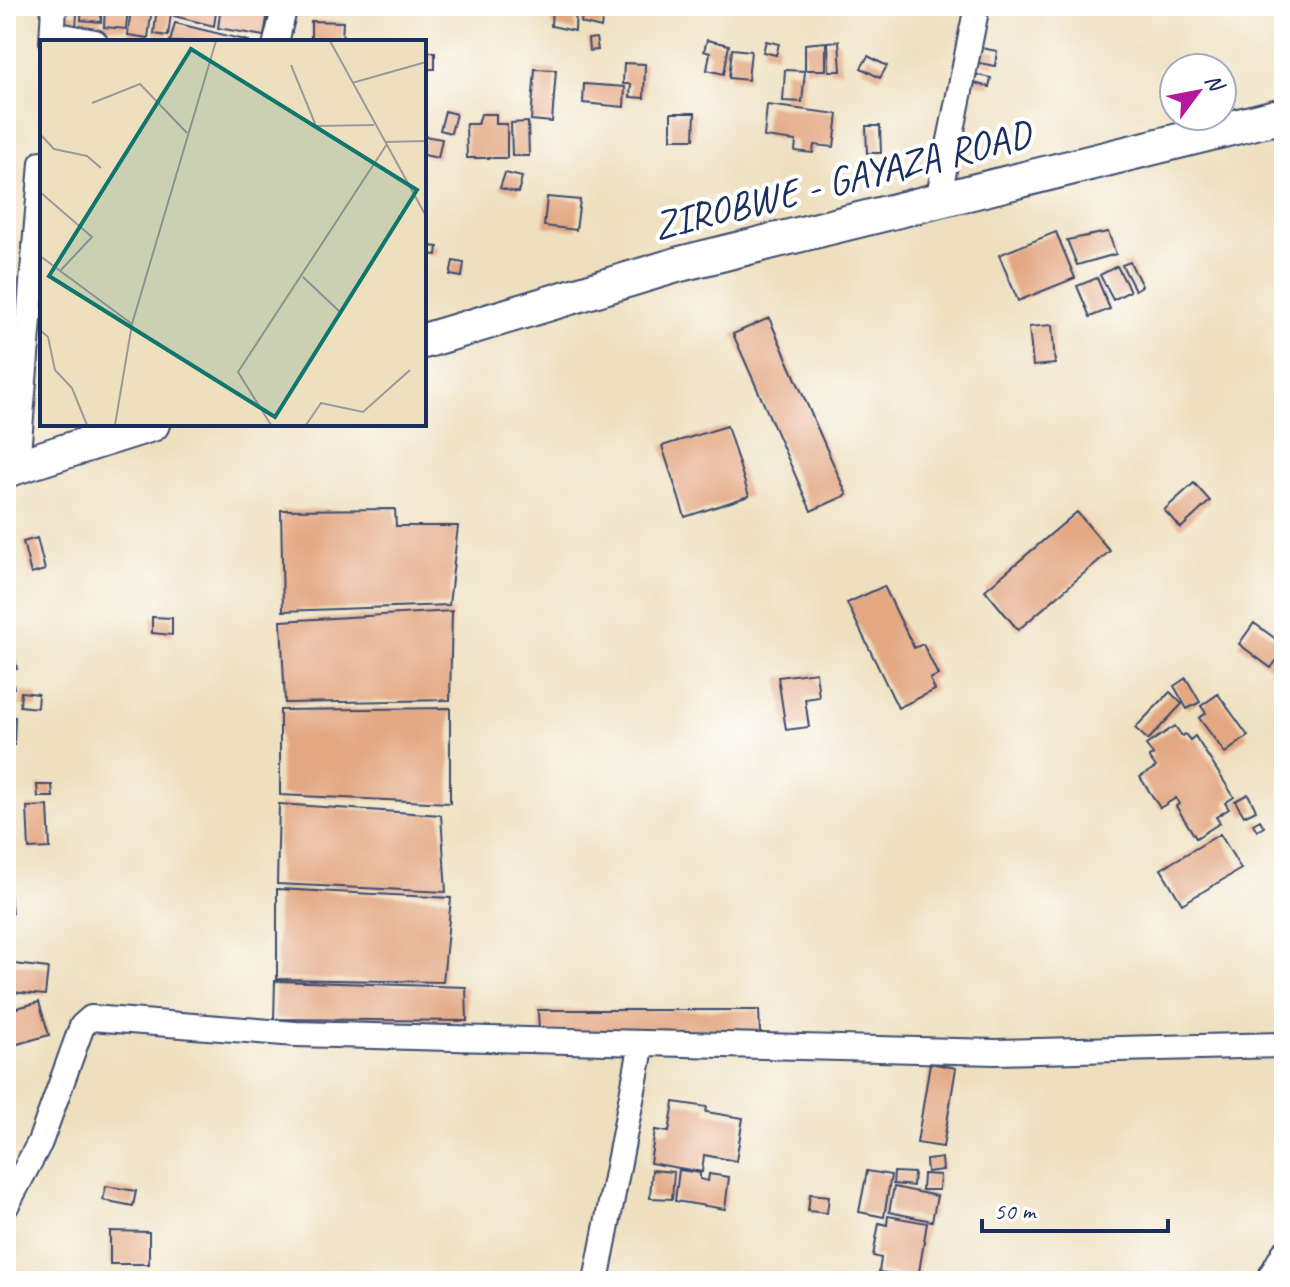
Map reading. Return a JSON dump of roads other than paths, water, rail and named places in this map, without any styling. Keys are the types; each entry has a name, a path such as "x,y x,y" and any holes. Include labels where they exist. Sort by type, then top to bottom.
{"street":[{"path":"54,6 52,38 74,40"},
{"path":"276,40 285,6"},
{"path":"938,200 977,6"},
{"name":"ZIROBWE - GAYAZA ROAD","path":"426,340 680,264 1284,115"},
{"path":"40,183 12,468 146,426"},
{"path":"6,1206 40,1142 82,1026 91,1018 296,1034 995,1052 1284,1045"},
{"path":"596,1281 642,1043"},
{"path":"1268,1281 1284,1253"}]}
